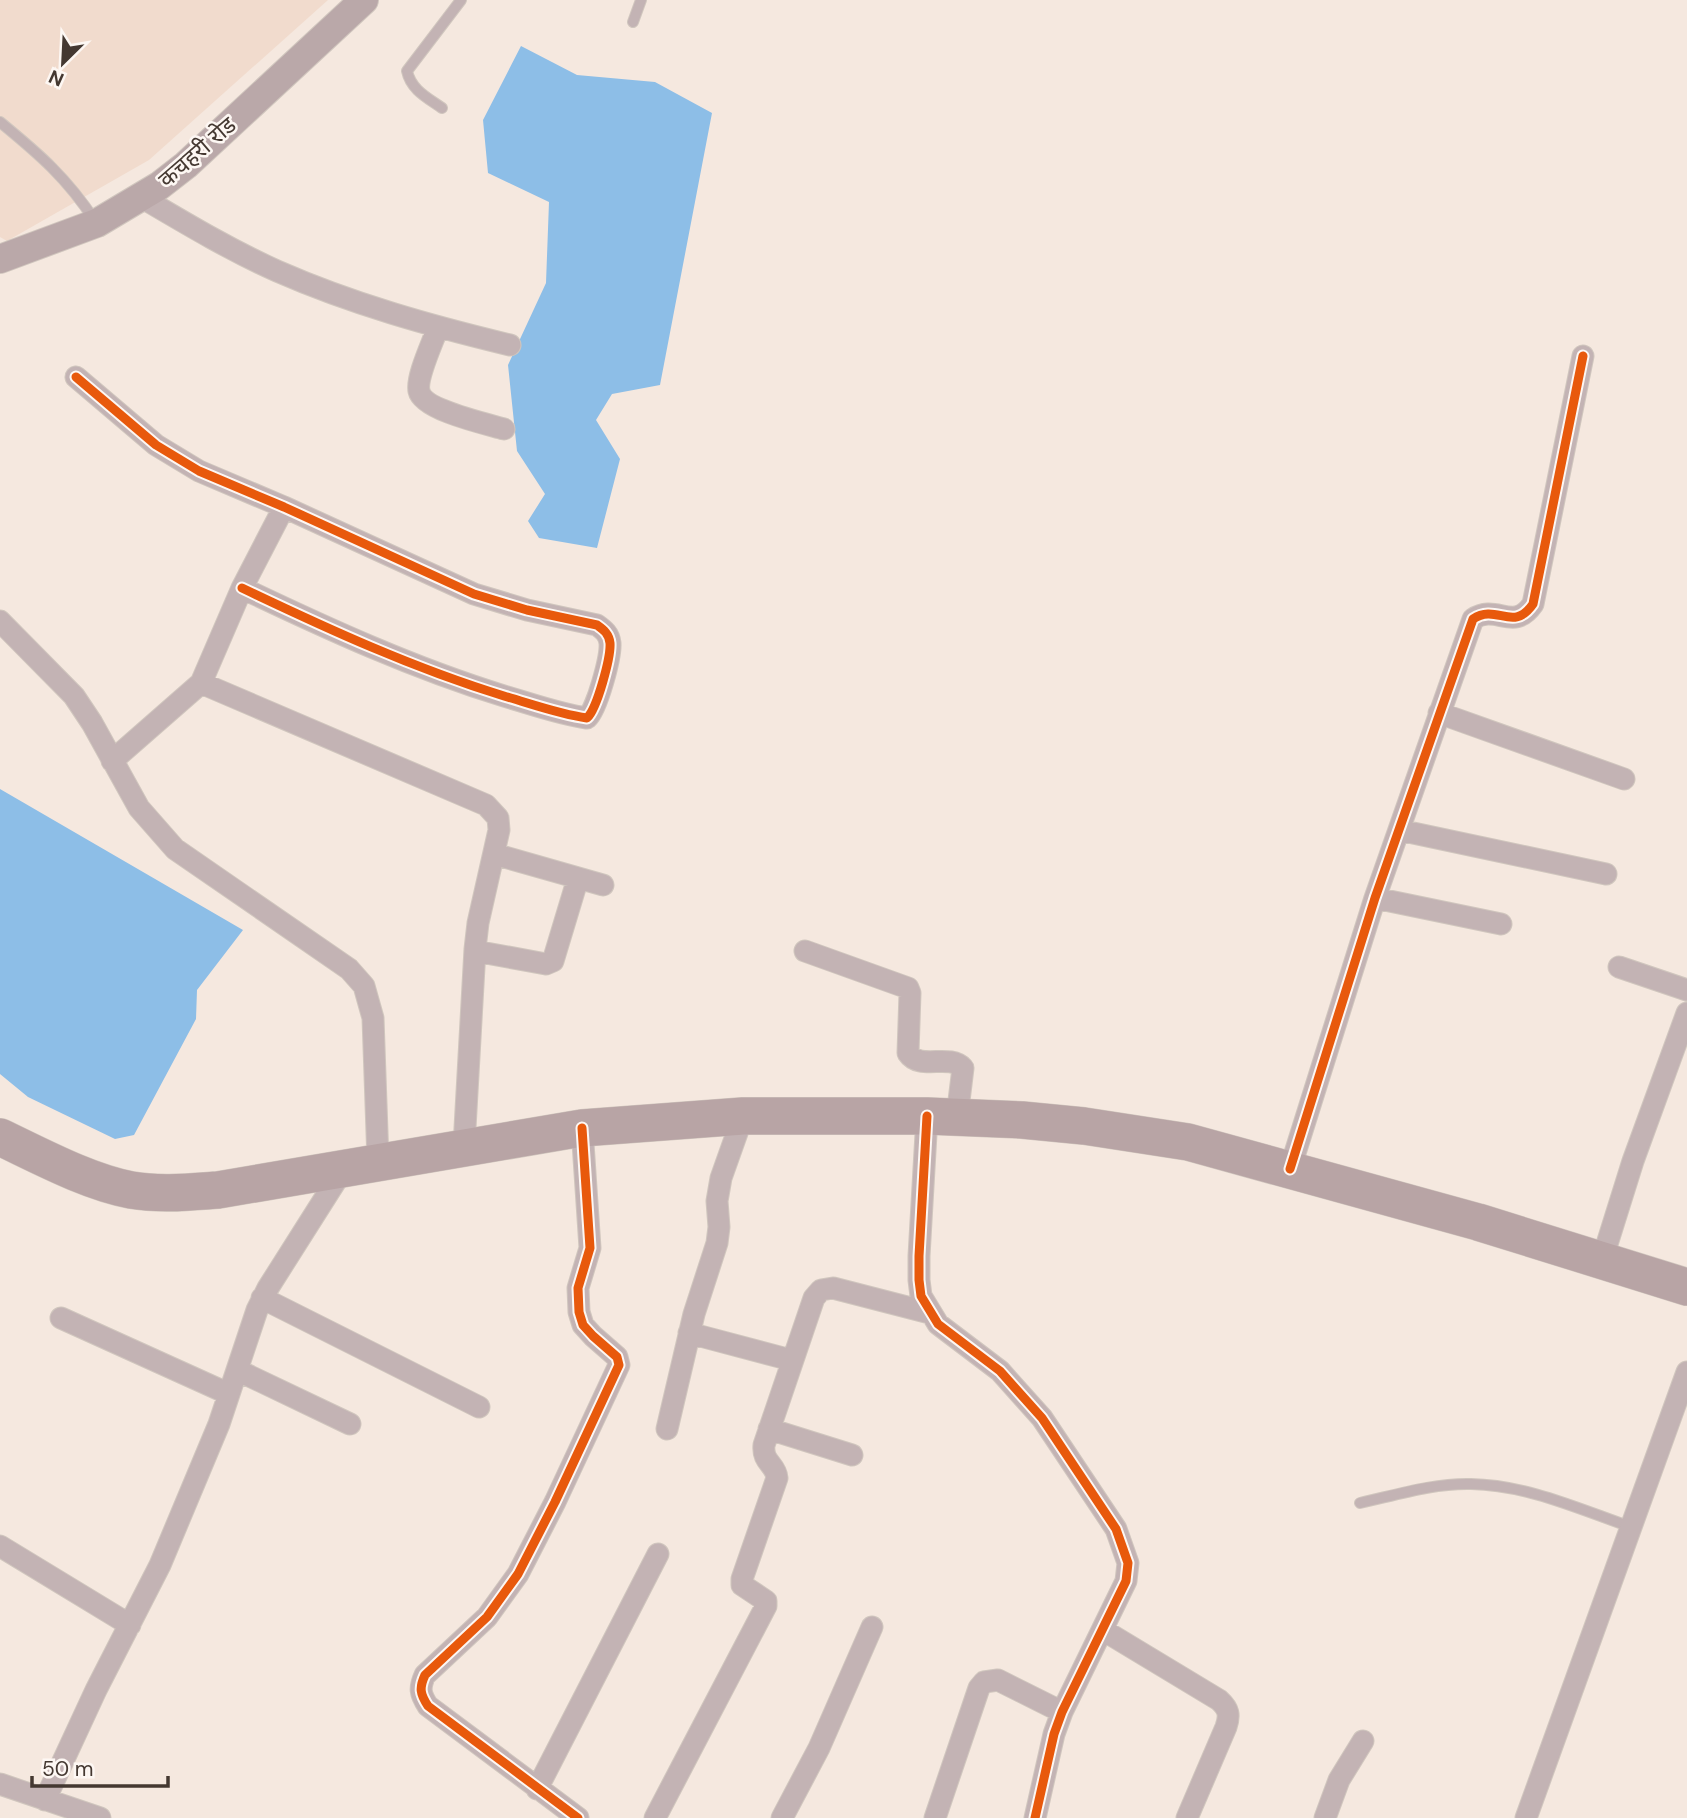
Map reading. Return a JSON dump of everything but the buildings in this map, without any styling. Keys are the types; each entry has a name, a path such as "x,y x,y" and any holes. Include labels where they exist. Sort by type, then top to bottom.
{"highway":[{"path":"0,1137 97,1180 129,1189 179,1193 218,1190 582,1128 743,1116 942,1116 1084,1126 1188,1142 1290,1169 1602,1259 1687,1287"}],"main road":[{"name":"कचहरी रोड","path":"0,259 97,223 141,197 186,165 364,0"}],"street":[{"path":"141,197 191,227 277,270 328,291 438,327 510,345"},
{"path":"438,327 421,376 418,389 421,397 443,410 504,429"},
{"path":"1290,1169 1375,898 1473,619 1481,614 1518,618 1526,614 1533,604 1583,356"},
{"path":"76,377 156,444 199,471 474,594 527,610 597,625 606,631 610,643 593,712 587,718 553,710 416,667 349,639 242,588"},
{"path":"112,761 201,682 242,588 284,507"},
{"path":"0,621 74,696 139,808 175,849 349,969 364,986 373,1018 361,1165 262,1298 211,1445 160,1565 45,1800"},
{"path":"201,682 486,806 498,817 499,830 478,923 475,951 464,1146"},
{"path":"1439,713 1624,779"},
{"path":"1399,830 1606,874"},
{"path":"494,854 603,885"},
{"path":"475,951 545,964 553,961 578,878"},
{"path":"1375,898 1501,924"},
{"path":"805,951 908,988 908,1053 911,1058 954,1062 963,1068 942,1116 919,1280 921,1296 938,1324 1000,1371 1023,1394 1116,1528 1125,1547 1128,1563 1126,1581 1062,1712 1054,1734 1035,1818"},
{"path":"1619,967 1687,990"},
{"path":"1602,1259 1633,1161 1687,1013"},
{"path":"667,1429 689,1333 717,1243 720,1178 743,1116"},
{"path":"579,1818 428,1706 420,1695 425,1675 487,1617 519,1574 620,1365 618,1357 583,1325 579,1312 578,1287 590,1248 582,1128"},
{"path":"655,1818 766,1606 762,1597 742,1585 742,1579 777,1478 763,1452 791,1360 814,1298 821,1290 833,1287 930,1313"},
{"path":"262,1298 479,1407"},
{"path":"61,1318 229,1394"},
{"path":"689,1333 791,1360"},
{"path":"237,1370 350,1424"},
{"path":"1526,1818 1687,1372"},
{"path":"769,1429 852,1455"},
{"path":"0,1546 130,1625"},
{"path":"537,1789 658,1553"},
{"path":"782,1818 819,1748 872,1627"},
{"path":"1103,1630 1219,1700 1227,1708 1230,1717 1187,1818"},
{"path":"935,1818 979,1688 984,1682 998,1680 1062,1712"},
{"path":"1325,1818 1339,1780 1363,1741"},
{"path":"0,1784 100,1818"}],"lane":[{"path":"442,108 416,90 408,79 407,71 461,0"},
{"path":"633,22 641,0"},
{"path":"0,122 61,174 97,223"},
{"path":"1360,1503 1441,1486 1493,1485 1536,1494 1631,1527"}],"shaded area":[{"path":"0,0 328,0 149,160 7,241 0,237"}],"water":[{"path":"521,46 577,75 655,82 712,113 660,385 612,394 596,420 620,459 597,548 539,538 528,521 545,494 517,451 508,365 546,283 549,202 488,173 483,120"},
{"path":"0,789 243,930 197,990 196,1019 134,1135 115,1139 28,1097 0,1074"}],"cycle path":[{"path":"1290,1169 1375,898 1473,619 1490,614 1519,616 1533,604 1583,356"},
{"path":"76,377 156,445 199,471 474,594 527,610 597,625 606,632 610,650 599,694 587,718 504,696 437,673 339,633 242,588"},
{"path":"927,1116 919,1256 921,1296 938,1324 1000,1371 1042,1418 1116,1529 1128,1563 1126,1581 1062,1712 1054,1734 1035,1818"},
{"path":"578,1818 428,1706 421,1687 425,1675 487,1617 518,1574 619,1365 617,1357 583,1325 579,1312 578,1288 590,1248 582,1128"}]}
